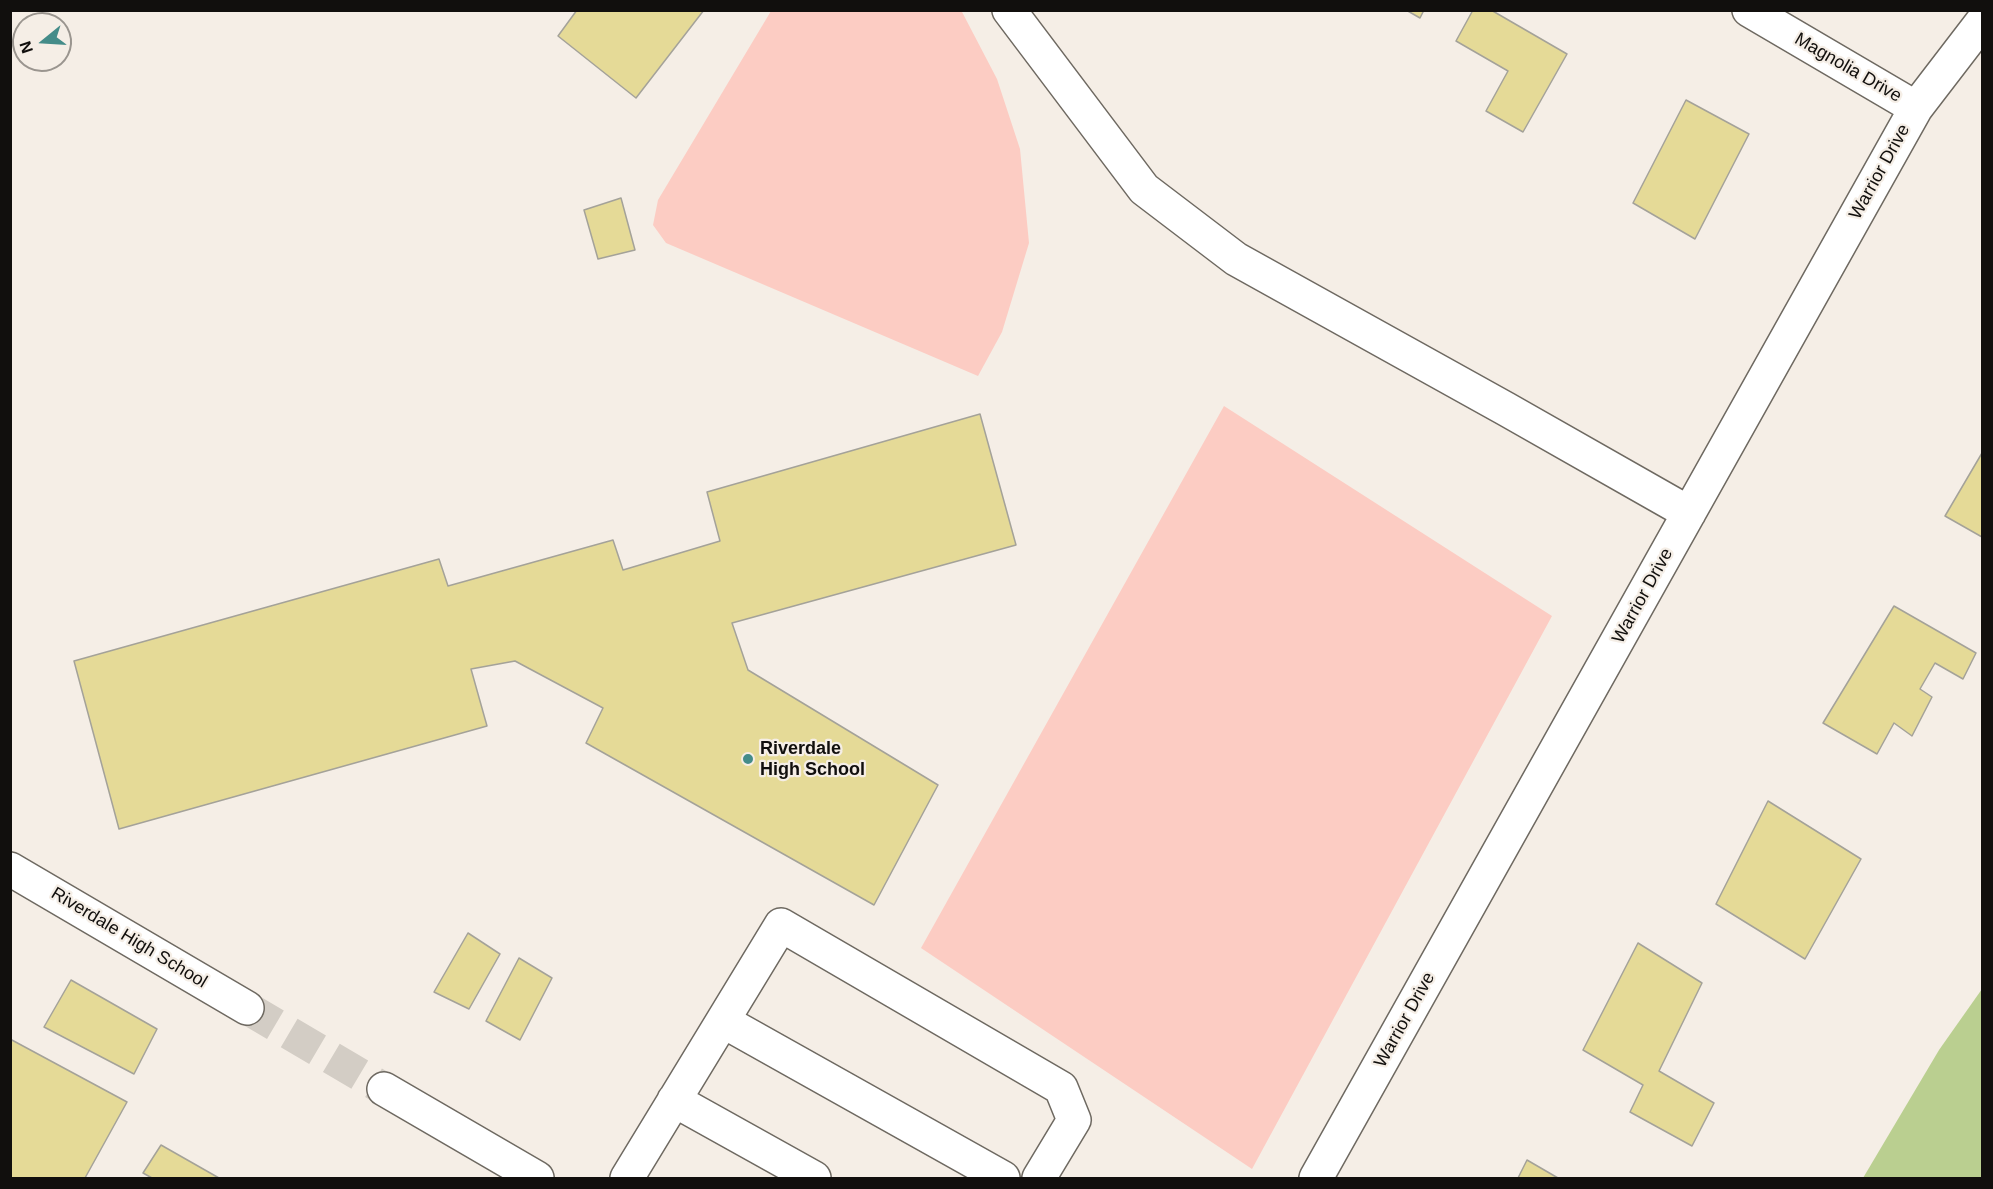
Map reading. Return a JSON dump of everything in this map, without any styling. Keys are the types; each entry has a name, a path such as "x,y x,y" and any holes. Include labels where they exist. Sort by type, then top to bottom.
{"street":[{"path":"1009,10 1144,189 1236,259 1689,513"},
{"name":"Magnolia Drive","path":"1749,10 1916,108"},
{"name":"Warrior Drive","path":"1316,1179 1916,108 1983,22"},
{"name":"Riverdale High School","path":"10,869 247,1008"},
{"path":"627,1179 781,925 1061,1088 1074,1120 1039,1179"},
{"path":"723,1021 1003,1179"},
{"path":"384,1089 537,1179"},
{"path":"674,1100 814,1179"}],"shaded area":[{"path":"961,10 997,79 1020,149 1029,243 1002,332 978,376 666,243 653,225 658,200 771,11"},
{"path":"1224,406 1552,616 1252,1169 921,948"},
{"path":"1982,989 1982,1178 1863,1178 1939,1050"}],"building":[{"path":"577,10 704,10 636,98 558,36"},
{"path":"1406,10 1424,10 1420,18"},
{"path":"1473,10 1491,10 1567,54 1523,132 1486,111 1508,71 1456,41"},
{"path":"1686,100 1749,134 1695,239 1633,203"},
{"path":"621,198 635,250 598,259 584,210"},
{"path":"980,414 1016,545 732,623 748,670 938,785 874,905 586,743 603,708 515,661 471,669 487,726 119,829 74,661 439,559 448,586 613,540 623,570 720,541 707,492"},
{"path":"1982,453 1982,537 1945,516"},
{"path":"1894,606 1976,653 1963,679 1935,663 1920,689 1932,697 1912,736 1894,723 1877,754 1823,723"},
{"path":"1768,801 1861,859 1805,959 1716,904"},
{"path":"468,933 500,954 469,1009 434,992"},
{"path":"1638,943 1702,983 1659,1071 1714,1103 1692,1146 1630,1112 1643,1085 1583,1050"},
{"path":"519,958 552,978 520,1040 486,1021"},
{"path":"71,980 157,1029 134,1074 44,1027"},
{"path":"10,1039 127,1102 85,1178 10,1178"},
{"path":"161,1145 219,1178 152,1178 143,1173"},
{"path":"1527,1160 1558,1178 1518,1178"}],"tunnel":[{"path":"247,1008 384,1089"}],"place":[{"name":"Riverdale High School","path":"748,759"}]}
